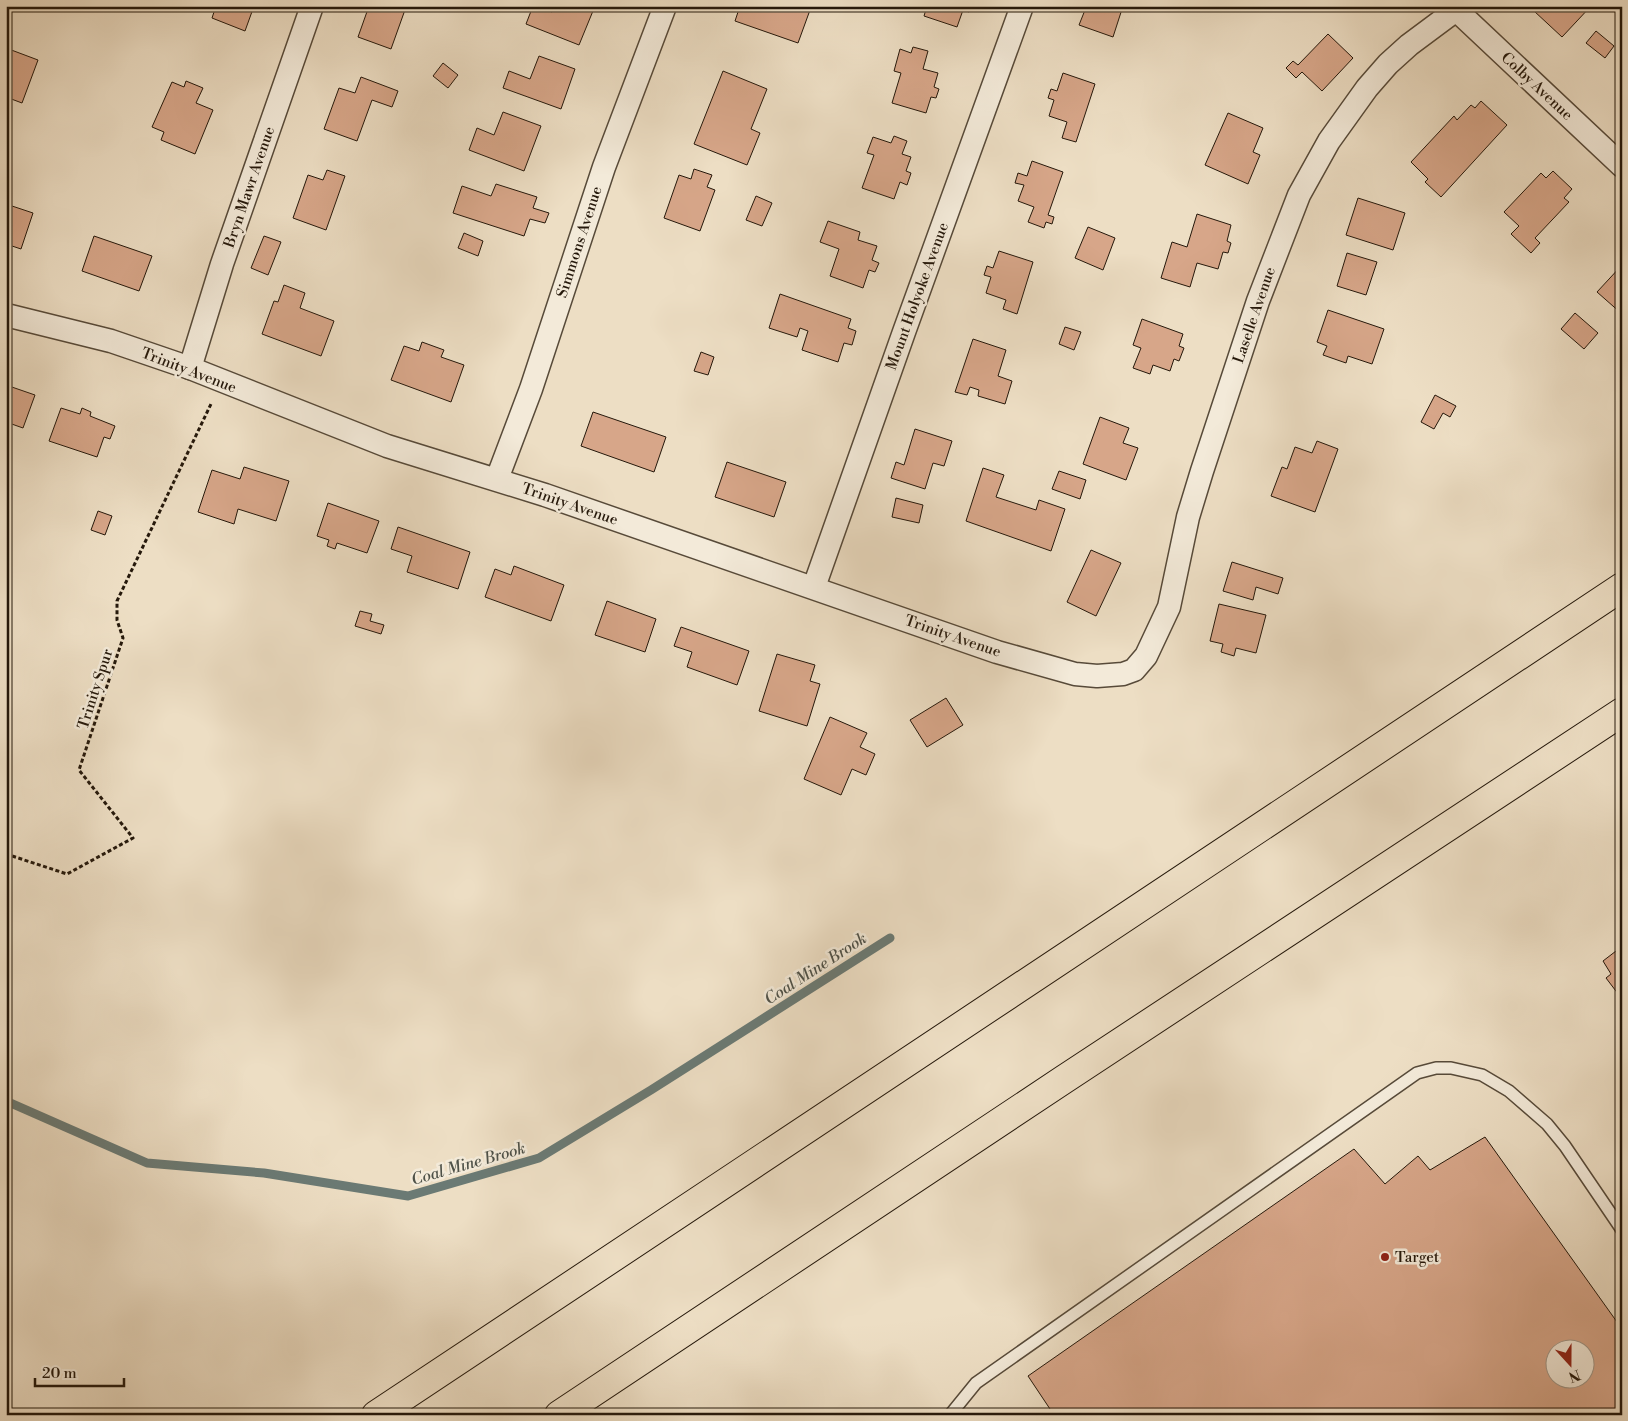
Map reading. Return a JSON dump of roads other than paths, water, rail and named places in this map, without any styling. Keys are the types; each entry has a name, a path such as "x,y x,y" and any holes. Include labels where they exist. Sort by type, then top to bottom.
{"highway":[{"path":"376,1415 1622,587"},
{"path":"559,1415 1071,1074 1622,712"}],"street":[{"name":"Bryn Mawr Avenue","path":"190,368 222,264 312,6"},
{"name":"Simmons Avenue","path":"497,479 531,389 604,167 665,6"},
{"name":"Mount Holyoke Avenue","path":"814,587 894,359 1022,6"},
{"name":"Colby Avenue","path":"1454,8 1622,166"},
{"name":"Laselle Avenue","path":"1136,668 1151,648 1169,607 1188,517 1202,471 1258,301 1299,195 1326,147 1347,114 1367,88 1388,64 1454,8"},
{"name":"Trinity Avenue","path":"6,315 111,342 190,368 221,382 387,446 497,479 989,649 1075,674 1110,676 1123,674 1136,668"}],"lane":[{"path":"950,1415 976,1383 1418,1073 1436,1068 1451,1068 1482,1075 1509,1092 1547,1124 1565,1146 1621,1226"}],"waterway":[{"name":"Coal Mine Brook","path":"6,1101 147,1163 264,1173 408,1196 539,1158 651,1090 890,938"}],"place":[{"name":"Target","path":"1385,1257"}]}
